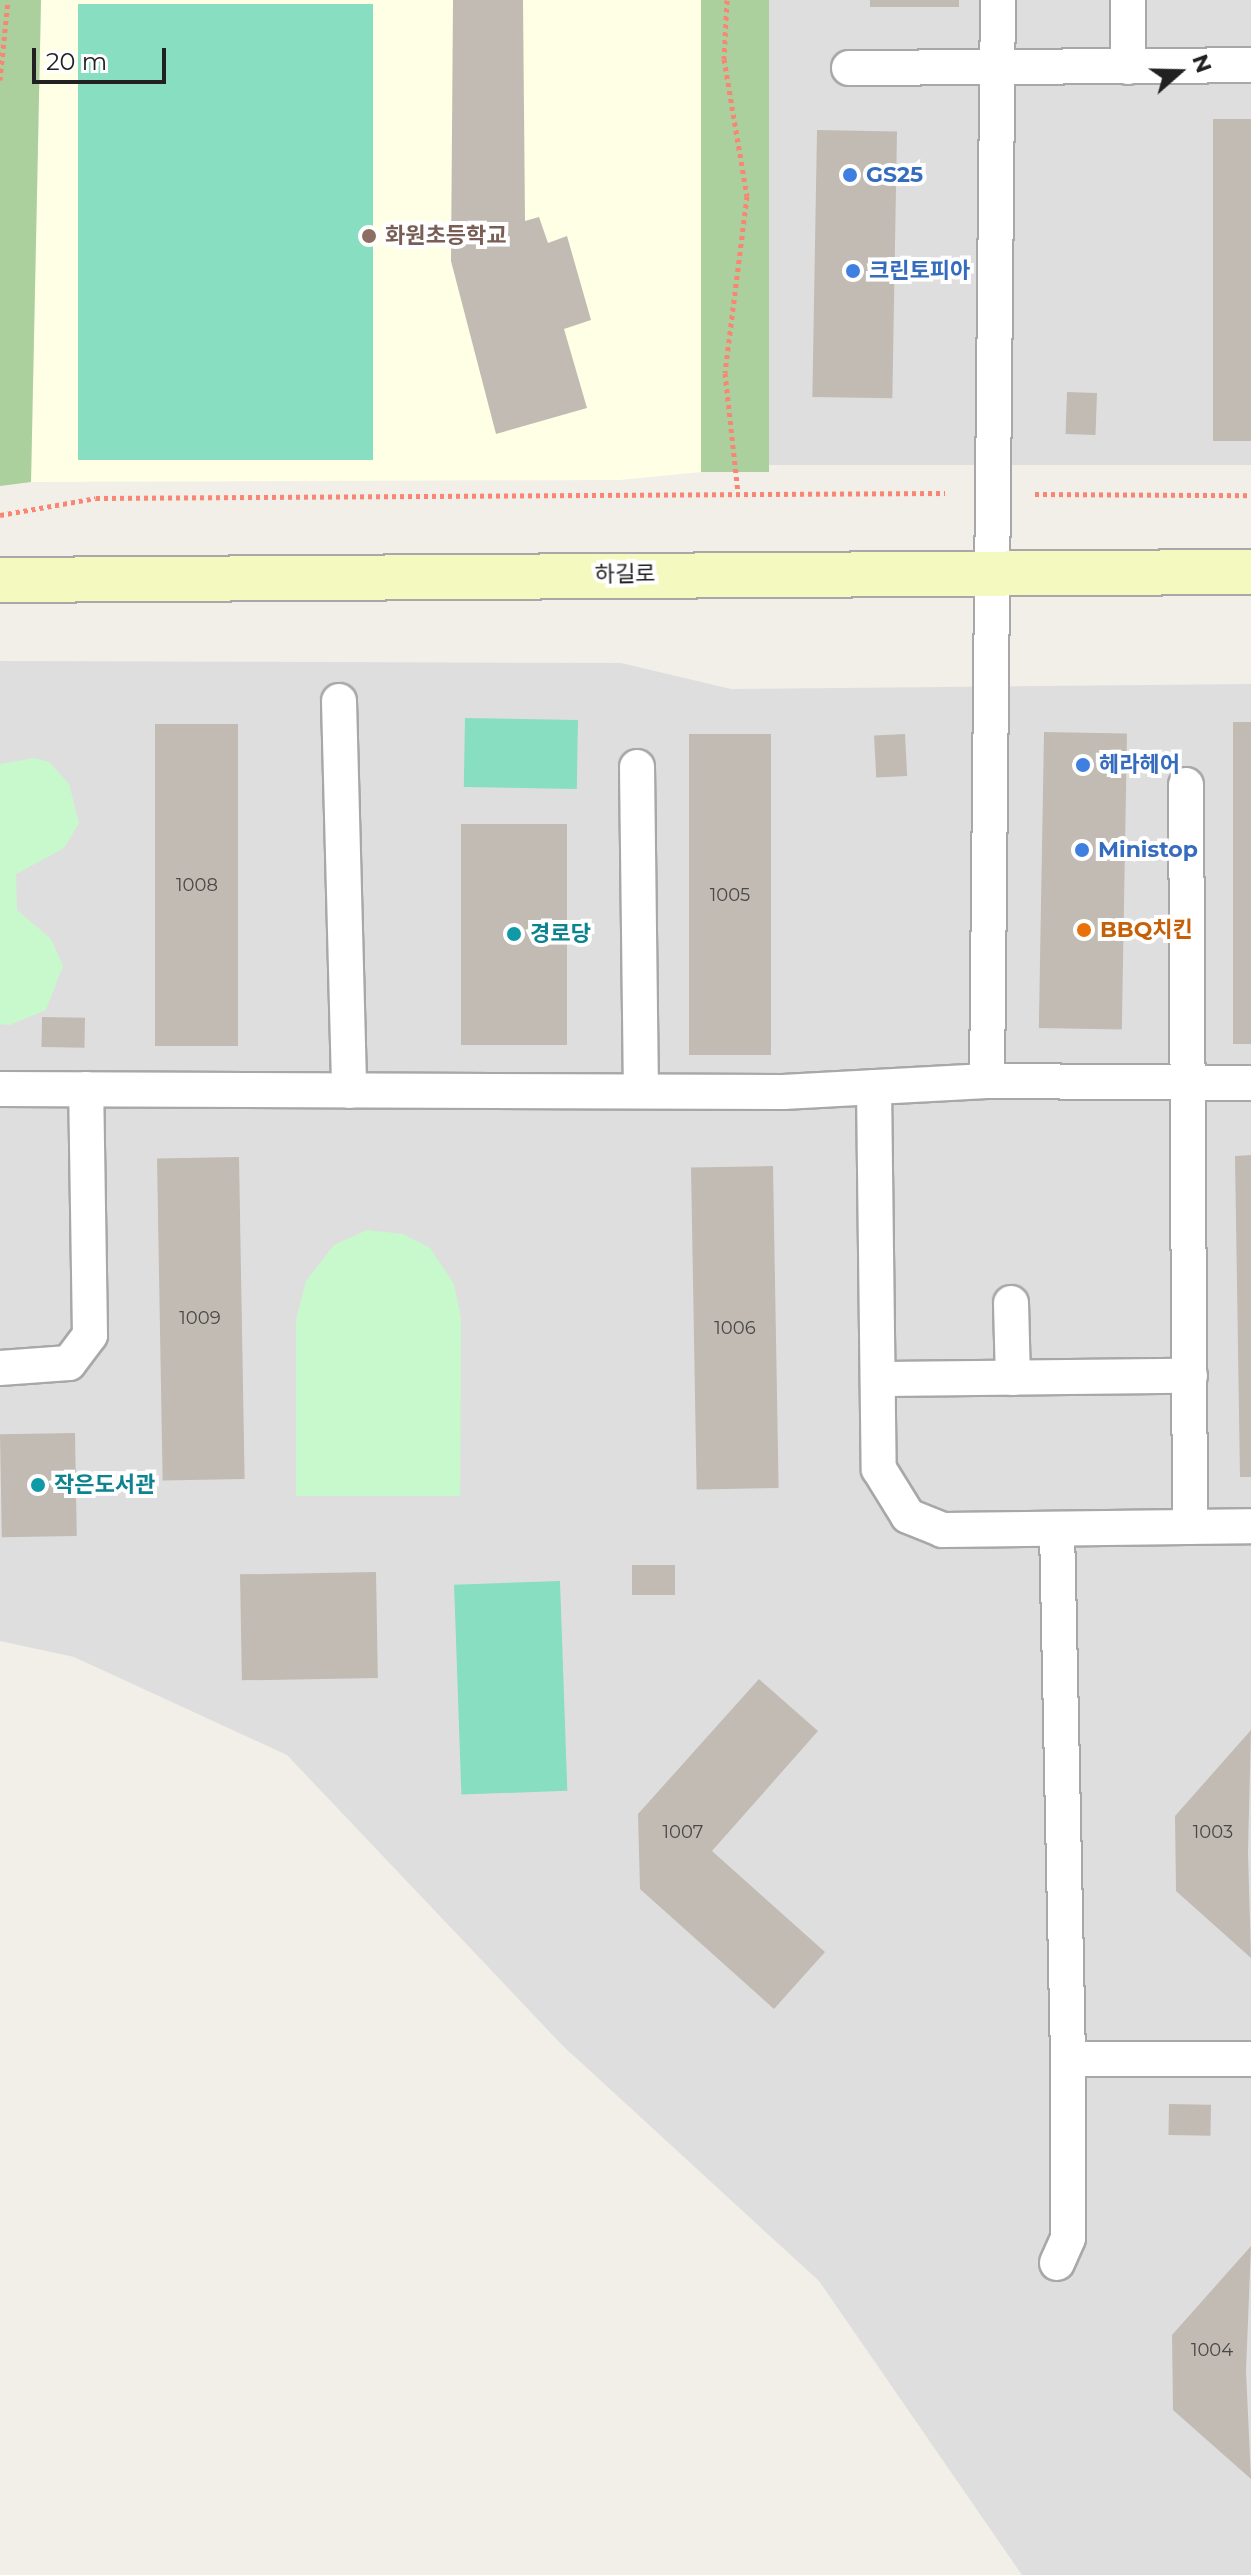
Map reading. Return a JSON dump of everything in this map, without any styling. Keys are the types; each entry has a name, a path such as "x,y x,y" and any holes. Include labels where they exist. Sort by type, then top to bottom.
{"street":[{"path":"987,1081 987,572 998,0"},
{"path":"1128,0 1128,67"},
{"path":"849,68 1251,65"},
{"name":"하길로","path":"0,580 1251,572"},
{"path":"339,701 349,1091"},
{"path":"637,767 641,1091"},
{"path":"1186,785 1190,1527"},
{"path":"0,1089 641,1091 874,1087 987,1081 1251,1083"},
{"path":"874,1087 879,1469 908,1516 942,1530 1251,1526"},
{"path":"0,1368 63,1365 81,1354 90,1335 86,1089"},
{"path":"1011,1303 1013,1378"},
{"path":"878,1379 1190,1376"},
{"path":"1057,1529 1068,2059 1068,2238 1057,2263"},
{"path":"1068,2059 1251,2059"}],"path":[{"path":"0,80 8,0"},
{"path":"727,0 724,59 747,196 725,373 738,492"},
{"path":"0,515 96,498 945,493"},
{"path":"1035,494 1251,495"}],"shaded area":[{"name":"화원초등학교","path":"41,0 701,0 702,472 620,480 31,482"},
{"path":"769,0 1251,0 1251,465 769,465"},
{"path":"0,661 621,663 731,689 1251,684 1251,2575 1022,2575 819,2281 563,2046 287,1755 74,1657 0,1641"}],"green space":[{"path":"0,0 41,0 31,482 0,486"},
{"path":"701,0 769,0 769,472 701,472"},
{"path":"78,4 373,4 373,460 78,460"},
{"path":"465,718 578,720 577,789 464,787"},
{"path":"34,758 49,762 69,784 79,823 64,848 16,874 17,910 51,939 63,966 46,1010 9,1025 0,1024 0,764"},
{"path":"367,1230 403,1234 430,1248 454,1284 461,1319 460,1496 296,1496 296,1320 306,1281 334,1245"},
{"path":"560,1581 567,1791 461,1795 454,1585"}],"building":[{"path":"453,0 523,0 525,221 539,217 548,243 567,236 591,320 564,329 587,408 496,434 451,261"},
{"path":"870,0 959,0 959,7 870,7"},
{"path":"1213,119 1251,119 1251,441 1213,441"},
{"path":"817,130 897,131 892,398 812,397"},
{"path":"1067,392 1097,393 1096,435 1066,434"},
{"path":"1233,722 1251,722 1251,1044 1233,1044"},
{"path":"155,724 238,724 238,1046 155,1046"},
{"path":"1044,732 1127,733 1122,1029 1039,1028"},
{"path":"689,734 771,734 771,1055 689,1055"},
{"path":"905,734 907,776 876,778 874,736"},
{"name":"경로당","path":"461,824 567,824 567,1045 461,1045"},
{"path":"42,1017 85,1018 84,1048 41,1047"},
{"path":"1251,1155 1251,1477 1240,1477 1235,1156"},
{"path":"239,1157 245,1479 163,1480 157,1158"},
{"path":"773,1166 779,1488 697,1489 691,1167"},
{"name":"작은도서관","path":"75,1433 77,1536 2,1537 0,1434"},
{"path":"632,1565 675,1565 675,1595 632,1595"},
{"path":"376,1572 378,1678 242,1680 240,1574"},
{"path":"759,1679 818,1731 712,1851 825,1952 774,2009 640,1889 638,1814"},
{"path":"1251,1730 1248,1852 1251,1958 1176,1891 1175,1816"},
{"path":"1169,2104 1211,2105 1210,2136 1168,2135"},
{"path":"1251,2246 1246,2371 1251,2479 1173,2410 1172,2335"}],"place":[{"name":"GS25","path":"850,175"},
{"name":"화원초등학교","path":"369,236"},
{"name":"크린토피아","path":"853,271"},
{"name":"헤라헤어","path":"1083,765"},
{"name":"Ministop","path":"1082,850"},
{"name":"BBQ치킨","path":"1084,930"},
{"name":"경로당","path":"514,934"},
{"name":"작은도서관","path":"38,1485"}]}
